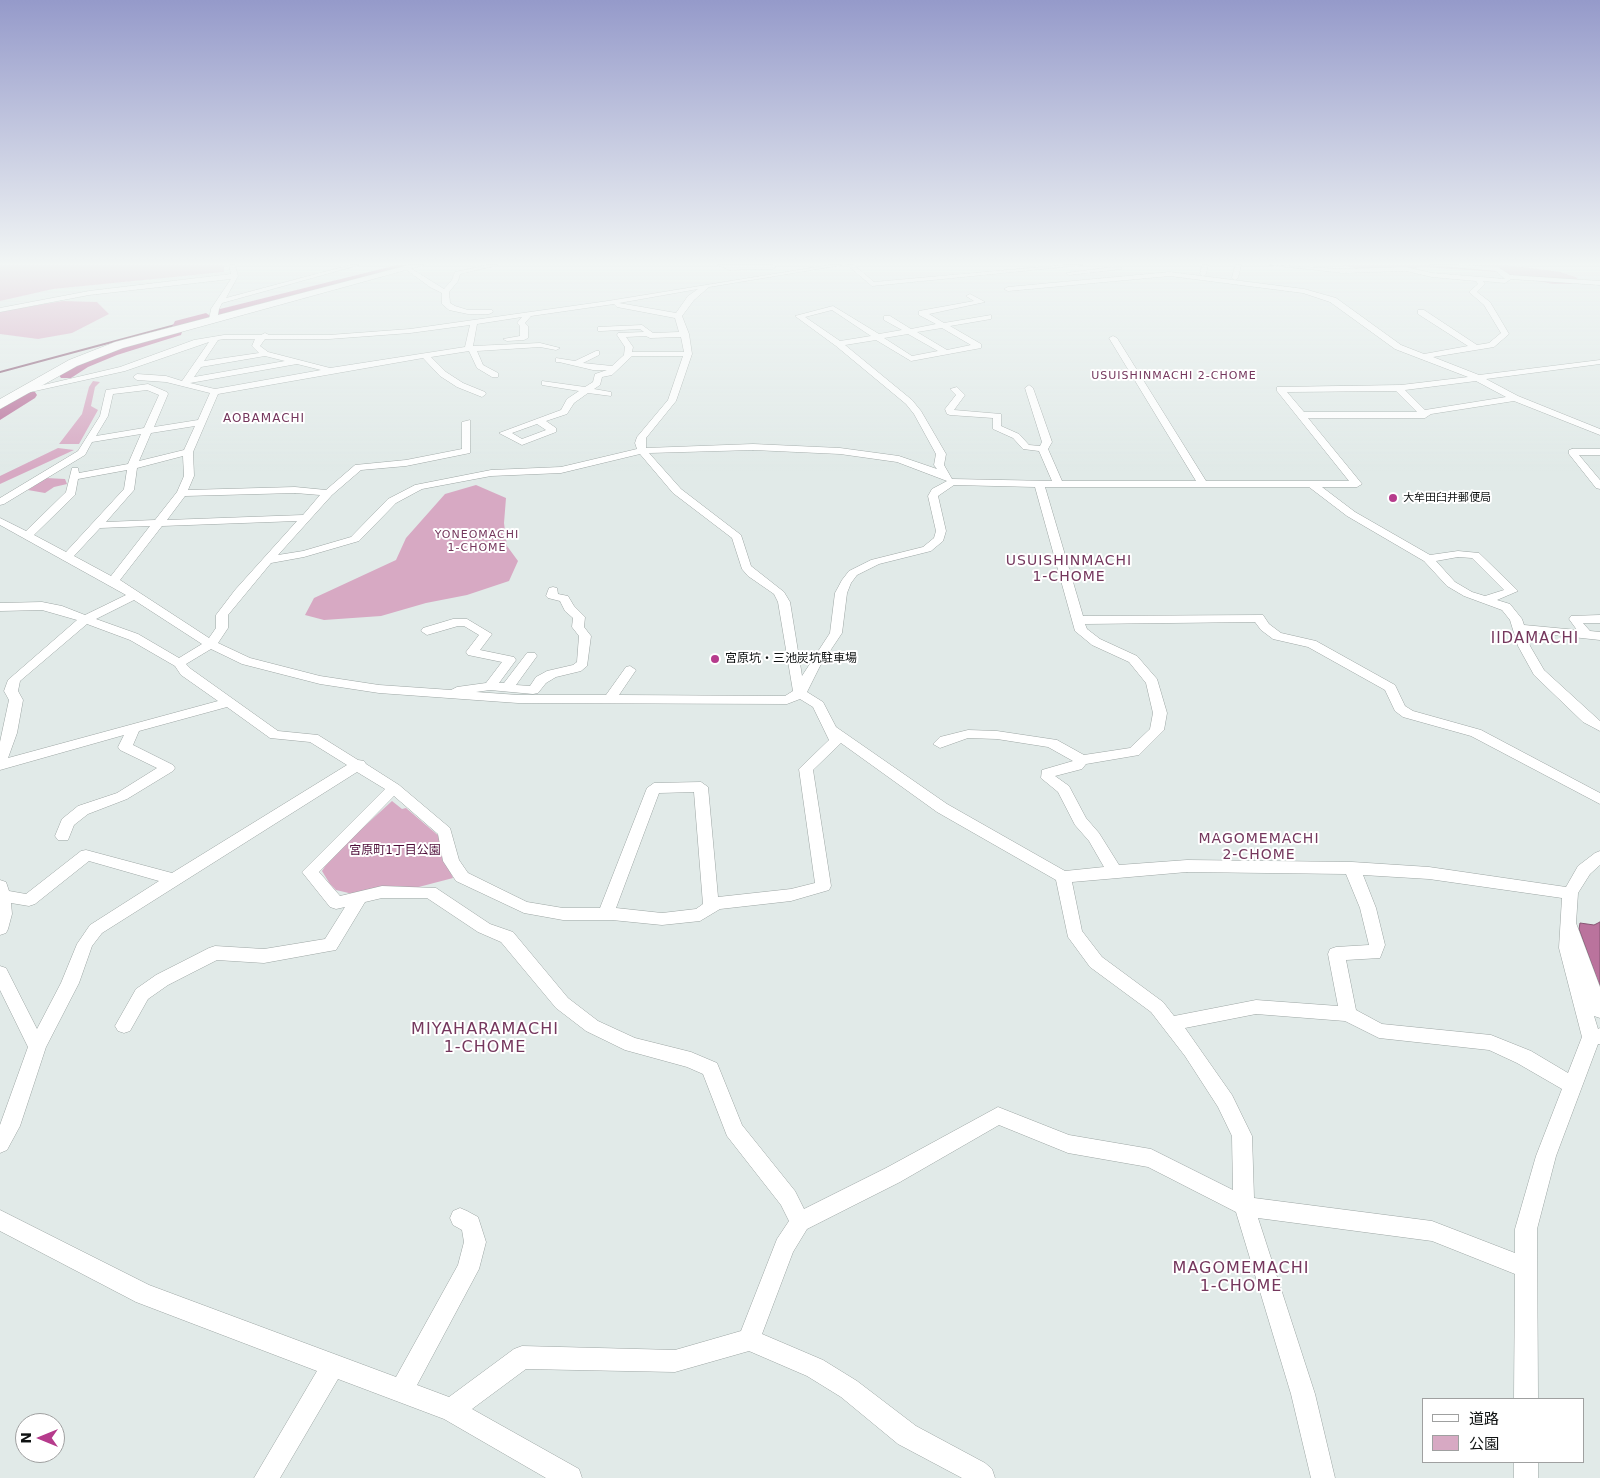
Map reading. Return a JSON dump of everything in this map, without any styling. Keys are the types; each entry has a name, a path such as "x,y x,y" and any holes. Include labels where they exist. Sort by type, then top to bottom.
{"main road":[{"path":"0,405 97,352 162,334"}],"street":[{"path":"25,390 122,369 197,342 215,339 265,335 367,334"},
{"path":"472,334 471,346 480,366 495,375"},
{"path":"137,376 185,382 215,392 332,370 426,356 471,346 524,338 524,334"},
{"path":"0,606 42,606 58,609 134,637 179,663 186,672 275,734 313,738 359,764 394,788 445,832 451,862 462,877 524,907 563,914 606,914 662,919 700,915 716,903 791,895 823,886 806,769 836,741 818,705 800,693 782,596 752,574 746,567 737,537 677,491 642,451 640,443 642,437 672,401 688,354 689,345 685,334 621,335 629,346 628,354 609,373 598,376 596,383 570,401 564,412 540,422"},
{"path":"825,334 918,412 941,454 939,465 948,478"},
{"path":"869,334 911,359 978,346 958,334"},
{"path":"839,344 898,334"},
{"path":"913,334 946,352"},
{"path":"1380,334 1398,347 1480,379 1515,398 1600,432"},
{"path":"1456,334 1476,348"},
{"path":"1422,357 1491,345 1505,334"},
{"path":"265,335 258,341 256,346 265,354"},
{"path":"1113,338 1203,484"},
{"path":"185,382 215,339"},
{"path":"471,346 540,345 556,348"},
{"path":"576,364 596,353"},
{"path":"197,365 265,354 332,370"},
{"path":"628,354 688,354"},
{"path":"426,356 449,378 482,394"},
{"path":"559,360 593,368 614,368"},
{"path":"185,382 295,362"},
{"path":"267,560 304,554 355,539 369,527 392,501 419,487 491,473 561,470 642,451 753,447 840,451 899,459 948,478 1039,484 1357,484 1280,389 1398,388 1480,379 1600,362"},
{"path":"545,383 608,394"},
{"path":"28,535 71,492 73,477 82,453 104,416 109,392 148,387 164,394 132,466 129,490 66,557"},
{"path":"954,388 961,395 952,403 949,409 950,412 998,416 996,427 1016,436 1026,447 1043,449"},
{"path":"1029,388 1046,442 1043,449 1058,484"},
{"path":"1398,388 1425,415"},
{"path":"113,581 182,493 189,476 188,452 215,392"},
{"path":"1301,415 1425,415 1428,412 1515,398"},
{"path":"89,440 202,422"},
{"path":"179,663 211,644 222,628 222,615 267,560 328,493 358,467 406,463 467,451 467,422"},
{"path":"73,477 132,466 188,452"},
{"path":"1600,452 1572,452 1600,486"},
{"path":"0,502 82,453"},
{"path":"0,521 113,581 133,596 211,644 246,661 320,680 379,689 518,699 611,697 787,700 800,693 814,666 836,633 841,593 846,582 858,570 875,562 927,549 939,539 941,531 933,496 948,478"},
{"path":"940,744 945,740 968,734 998,735 1052,743 1082,760 1134,752 1157,730 1160,712 1152,682 1132,659 1096,642 1081,631 1076,620 1039,484"},
{"path":"1313,485 1351,514 1428,559 1451,584 1468,594 1506,607 1516,619 1524,646 1539,672 1588,719 1600,727"},
{"path":"182,493 295,490 328,493"},
{"path":"98,525 305,518"},
{"path":"1428,559 1458,554 1475,555 1512,591 1485,600"},
{"path":"444,695 467,688 490,686 533,690 541,680 552,674 577,668 583,663 585,636 578,627 579,617 569,608 564,598 552,596 553,590"},
{"path":"0,764 10,733 16,700 11,691 14,680 84,620 133,596"},
{"path":"1076,620 1259,618 1265,627 1277,636 1312,644 1390,688 1400,708 1408,714 1476,733 1600,799"},
{"path":"1586,635 1575,619 1600,618"},
{"path":"426,631 442,628 457,622 467,623 486,634 472,652 510,660 490,686"},
{"path":"1519,628 1600,636"},
{"path":"507,688 531,656"},
{"path":"611,697 630,670"},
{"path":"579,693 611,697"},
{"path":"0,764 230,702"},
{"path":"63,836 67,823 83,810 122,796 168,768 125,747 134,728"},
{"path":"832,730 942,808 1063,877 1115,870 1187,866 1352,868 1429,873 1570,893"},
{"path":"1082,760 1077,766 1047,772 1048,778 1064,789 1080,821 1094,837 1115,870"},
{"path":"0,1144 10,1126 37,1047 70,983 85,944 96,929 359,764"},
{"path":"606,914 654,788 701,787 711,906"},
{"path":"394,788 310,872 336,903 382,892 430,892 484,928 506,937 562,1004 592,1026 631,1045 691,1060 710,1069 734,1130 788,1198 800,1222"},
{"path":"1,920 1,891 29,900 86,855 173,880"},
{"path":"1526,1398 1524,1267 1526,1229 1546,1156 1573,1086 1596,1036 1567,948 1570,893 1584,870 1600,857"},
{"path":"1348,1014 1336,954 1374,953 1377,945 1368,908 1352,868"},
{"path":"1063,877 1074,933 1096,962 1135,988 1158,1007 1192,1050 1226,1101 1242,1136 1244,1206 1303,1394 1323,1478"},
{"path":"124,1026 142,994 162,980 215,953 264,956 330,945 360,898"},
{"path":"1568,923 1598,992 1600,1011"},
{"path":"0,973 37,1047"},
{"path":"1170,1024 1256,1007 1348,1014 1379,1031 1432,1035 1491,1044 1524,1057 1573,1086"},
{"path":"748,1340 785,1246 800,1222 893,1175 998,1116 1068,1144 1151,1158 1244,1206 1432,1231 1524,1267"},
{"path":"401,1391 468,1270 475,1242 471,1224 460,1218"},
{"path":"0,1220 144,1294 451,1410 570,1478"},
{"path":"451,1410 522,1358 675,1361 748,1340 815,1368 850,1389 907,1435 983,1478"},
{"path":"266,1478 333,1366"},
{"path":"1526,1463 1526,1478"}],"green space":[{"path":"0,334 66,334 38,339"},
{"path":"93,381 100,382 95,387 91,406 98,410 79,444 59,444 82,414 89,387"},
{"path":"58,448 74,450 0,484 0,476"},
{"path":"46,478 65,479 67,484 54,487 45,493 28,490"},
{"path":"476,485 506,498 504,523 507,546 518,561 509,581 467,595 426,603 381,616 324,620 305,615 314,598 396,560 406,538 445,494"},
{"name":"宮原町1丁目公園","path":"392,801 402,809 406,808 440,837 443,853 453,878 411,889 353,894 336,890 322,871 331,857"}],"shaded area":[{"path":"1600,922 1600,987 1579,929 1580,923 1594,925"}],"waterway":[{"path":"0,372 142,334"},
{"path":"66,375 83,364 112,352 171,334"},
{"path":"0,416 30,395"}],"place":[{"name":"大牟田臼井郵便局","path":"1393,498"},
{"name":"宮原坑・三池炭坑駐車場","path":"715,659"}],"district":[{"name":"USUISHINMACHI 2-CHOME","path":"1174,376"},
{"name":"AOBAMACHI","path":"264,419"},
{"name":"YONEOMACHI 1-CHOME","path":"477,541"},
{"name":"USUISHINMACHI 1-CHOME","path":"1069,570"},
{"name":"IIDAMACHI","path":"1535,639"},
{"name":"MAGOMEMACHI 2-CHOME","path":"1259,848"},
{"name":"MIYAHARAMACHI 1-CHOME","path":"485,1039"},
{"name":"MAGOMEMACHI 1-CHOME","path":"1241,1278"}]}
